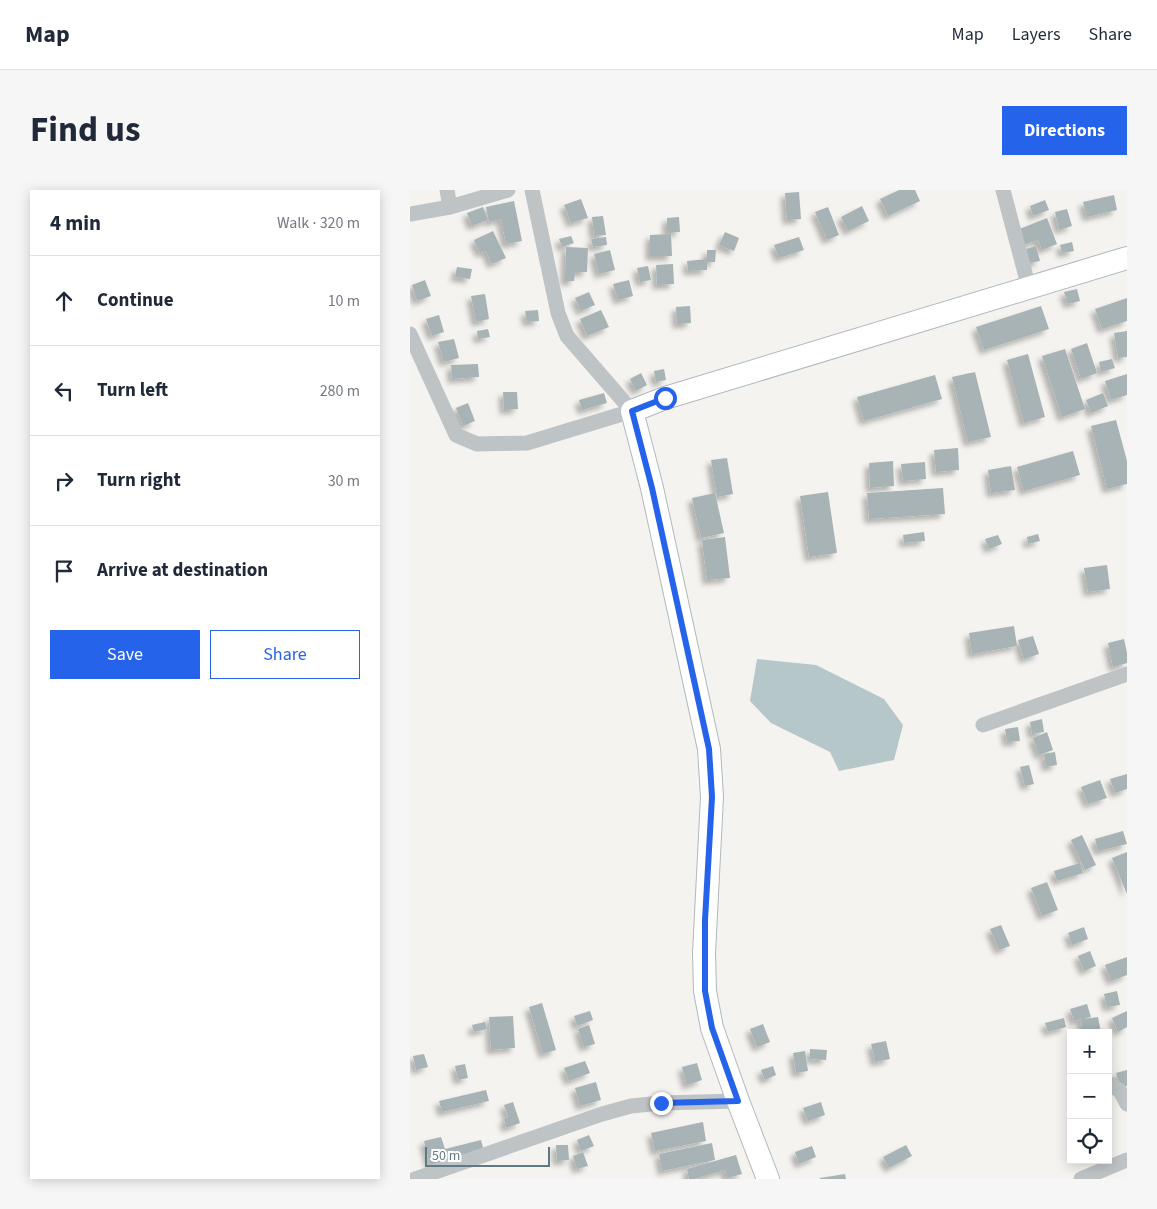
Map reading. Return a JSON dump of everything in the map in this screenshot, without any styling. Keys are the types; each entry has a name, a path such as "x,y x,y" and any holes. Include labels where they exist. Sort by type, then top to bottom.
{"street":[{"path":"447,190 450,206"},
{"path":"410,214 450,206 508,190"},
{"path":"532,190 558,313 567,336 632,411 652,488 709,749 712,797 705,920 705,991 712,1028 768,1179"},
{"path":"1003,190 1029,288"},
{"path":"410,334 456,435 477,444 527,443 632,411 665,398 1127,258"},
{"path":"983,725 1127,674"},
{"path":"1112,1086 1120,1091 1127,1104"},
{"path":"415,1179 602,1114 631,1106 661,1103 738,1101"},
{"path":"1081,1179 1127,1160"}],"shaded area":[{"path":"757,659 816,665 884,699 903,725 894,760 839,771 830,752 771,723 750,701"}],"building":[{"path":"899,190 915,190 920,201 888,216 880,199"},
{"path":"799,192 801,219 787,220 785,193"},
{"path":"1114,195 1117,210 1087,217 1083,202"},
{"path":"581,199 588,218 571,223 564,205"},
{"path":"1045,200 1049,210 1033,216 1030,206"},
{"path":"514,201 522,241 506,244 501,219 489,222 486,207"},
{"path":"862,206 869,221 848,231 841,217"},
{"path":"483,207 488,220 472,226 467,213"},
{"path":"828,207 839,235 827,240 815,212"},
{"path":"1067,209 1072,226 1059,230 1055,212"},
{"path":"603,216 606,235 594,236 592,217"},
{"path":"679,217 680,232 667,233 667,218"},
{"path":"1047,218 1057,244 1042,250 1038,240 1023,245 1017,230"},
{"path":"493,231 506,258 492,264 486,251 480,253 474,240"},
{"path":"725,232 739,238 734,251 719,245"},
{"path":"671,234 672,256 650,256 650,235"},
{"path":"571,236 574,243 562,247 559,239"},
{"path":"606,237 607,245 593,247 591,239"},
{"path":"799,237 804,250 779,258 774,245"},
{"path":"1072,242 1074,251 1062,253 1060,245"},
{"path":"1036,246 1040,261 1030,263 1026,249"},
{"path":"566,247 588,248 587,272 575,272 574,281 565,281"},
{"path":"610,250 615,270 599,274 594,254"},
{"path":"707,250 716,250 715,262 707,262 707,270 688,271 687,261 707,259"},
{"path":"673,264 674,284 657,285 656,265"},
{"path":"648,266 651,280 640,282 637,268"},
{"path":"457,267 472,269 470,279 455,277"},
{"path":"425,280 431,296 417,301 412,285"},
{"path":"629,280 633,296 618,300 613,284"},
{"path":"1077,289 1080,301 1068,304 1064,292"},
{"path":"589,292 595,305 581,311 575,298"},
{"path":"485,294 489,319 476,322 471,296"},
{"path":"1127,298 1127,321 1102,329 1095,309"},
{"path":"690,306 691,323 677,324 676,307"},
{"path":"1041,306 1049,329 984,350 976,327"},
{"path":"538,310 539,321 527,322 525,311"},
{"path":"601,310 609,327 587,336 580,319"},
{"path":"439,315 444,332 432,336 426,319"},
{"path":"488,329 490,337 478,339 477,331"},
{"path":"1127,331 1127,357 1118,358 1114,333"},
{"path":"454,339 459,358 444,362 438,342"},
{"path":"1087,343 1097,373 1081,379 1071,349"},
{"path":"1065,349 1085,409 1062,417 1042,356"},
{"path":"1028,354 1045,417 1024,423 1007,360"},
{"path":"1112,359 1115,368 1101,372 1099,362"},
{"path":"478,364 479,377 452,379 451,365"},
{"path":"664,369 666,380 656,382 654,371"},
{"path":"975,372 991,437 968,442 952,377"},
{"path":"641,373 647,385 636,391 630,379"},
{"path":"1127,374 1127,395 1111,400 1105,381"},
{"path":"935,375 942,399 864,421 857,397"},
{"path":"503,392 517,392 518,409 504,410"},
{"path":"604,393 607,403 582,410 579,400"},
{"path":"1103,393 1108,406 1091,413 1086,400"},
{"path":"468,403 475,421 463,426 456,408"},
{"path":"1116,420 1127,461 1127,484 1107,489 1091,426"},
{"path":"958,448 959,470 936,472 934,450"},
{"path":"1073,451 1080,475 1024,491 1017,467"},
{"path":"727,458 733,494 717,497 711,460"},
{"path":"893,461 894,486 870,488 869,463"},
{"path":"925,462 926,479 903,481 901,464"},
{"path":"1011,466 1015,490 991,493 988,470"},
{"path":"943,488 945,514 869,519 867,493"},
{"path":"828,492 837,553 809,557 800,496"},
{"path":"715,493 724,533 701,538 692,498"},
{"path":"924,532 925,541 904,543 903,535"},
{"path":"1038,534 1040,541 1028,544 1027,537"},
{"path":"998,535 1002,544 989,549 985,539"},
{"path":"725,537 730,578 707,580 702,540"},
{"path":"1107,565 1110,589 1088,592 1084,568"},
{"path":"1014,626 1017,646 972,654 969,633"},
{"path":"1033,636 1039,654 1024,659 1018,640"},
{"path":"1124,639 1127,663 1113,667 1108,643"},
{"path":"1042,719 1044,732 1032,734 1030,722"},
{"path":"1018,727 1020,741 1007,742 1005,729"},
{"path":"1047,732 1053,750 1039,755 1033,738"},
{"path":"1055,752 1057,765 1046,767 1044,754"},
{"path":"1029,765 1034,784 1025,786 1020,767"},
{"path":"1127,774 1127,789 1115,793 1110,779"},
{"path":"1100,780 1107,798 1088,804 1081,787"},
{"path":"1123,831 1127,844 1098,851 1095,839"},
{"path":"1082,835 1096,865 1085,870 1071,840"},
{"path":"1127,852 1127,894 1112,858"},
{"path":"1080,863 1083,873 1057,881 1054,871"},
{"path":"1047,882 1058,910 1042,916 1031,888"},
{"path":"1001,925 1010,946 999,950 990,929"},
{"path":"1084,927 1088,939 1072,945 1068,933"},
{"path":"1090,951 1096,966 1084,971 1078,956"},
{"path":"1127,957 1127,975 1111,981 1105,965"},
{"path":"1117,991 1120,1005 1107,1007 1104,994"},
{"path":"542,1003 556,1050 543,1054 529,1007"},
{"path":"1087,1004 1091,1017 1083,1019 1098,1017 1100,1029 1082,1029 1081,1019 1074,1021 1070,1009"},
{"path":"590,1011 593,1020 577,1026 574,1016"},
{"path":"1127,1011 1127,1027 1118,1032 1112,1018"},
{"path":"513,1016 515,1048 491,1050 489,1017"},
{"path":"1064,1018 1066,1027 1048,1032 1045,1023"},
{"path":"485,1022 487,1029 474,1032 472,1025"},
{"path":"763,1024 770,1042 757,1047 750,1029"},
{"path":"589,1025 595,1044 584,1047 578,1029"},
{"path":"886,1041 890,1059 875,1062 871,1044"},
{"path":"810,1049 827,1050 826,1060 810,1059"},
{"path":"805,1051 808,1071 796,1073 793,1053"},
{"path":"424,1054 428,1067 416,1070 413,1056"},
{"path":"585,1061 590,1073 569,1081 564,1068"},
{"path":"697,1063 702,1080 687,1085 682,1067"},
{"path":"465,1064 468,1078 458,1080 455,1066"},
{"path":"773,1066 776,1075 765,1080 761,1070"},
{"path":"1127,1070 1127,1086 1121,1088 1116,1073"},
{"path":"596,1082 601,1100 580,1106 575,1088"},
{"path":"486,1090 489,1101 442,1112 439,1101"},
{"path":"513,1102 520,1123 506,1128 504,1119 508,1117 504,1105"},
{"path":"821,1102 825,1115 808,1121 803,1108"},
{"path":"703,1122 706,1141 655,1151 651,1133"},
{"path":"589,1135 594,1146 581,1151 577,1140"},
{"path":"441,1137 445,1149 481,1140 484,1151 430,1165 424,1141"},
{"path":"712,1143 715,1160 662,1171 659,1154"},
{"path":"556,1145 568,1145 569,1160 557,1161"},
{"path":"906,1145 912,1156 889,1168 883,1157"},
{"path":"812,1146 816,1157 799,1164 795,1152"},
{"path":"583,1152 588,1166 577,1169 573,1156"},
{"path":"736,1155 742,1174 727,1178 725,1170 689,1179 687,1169"},
{"path":"845,1174 846,1179 820,1179 820,1178"}],"route":[{"path":"661,1103 738,1101 712,1028 705,991 705,920 712,797 709,749 652,488 632,411 665,398"}]}
